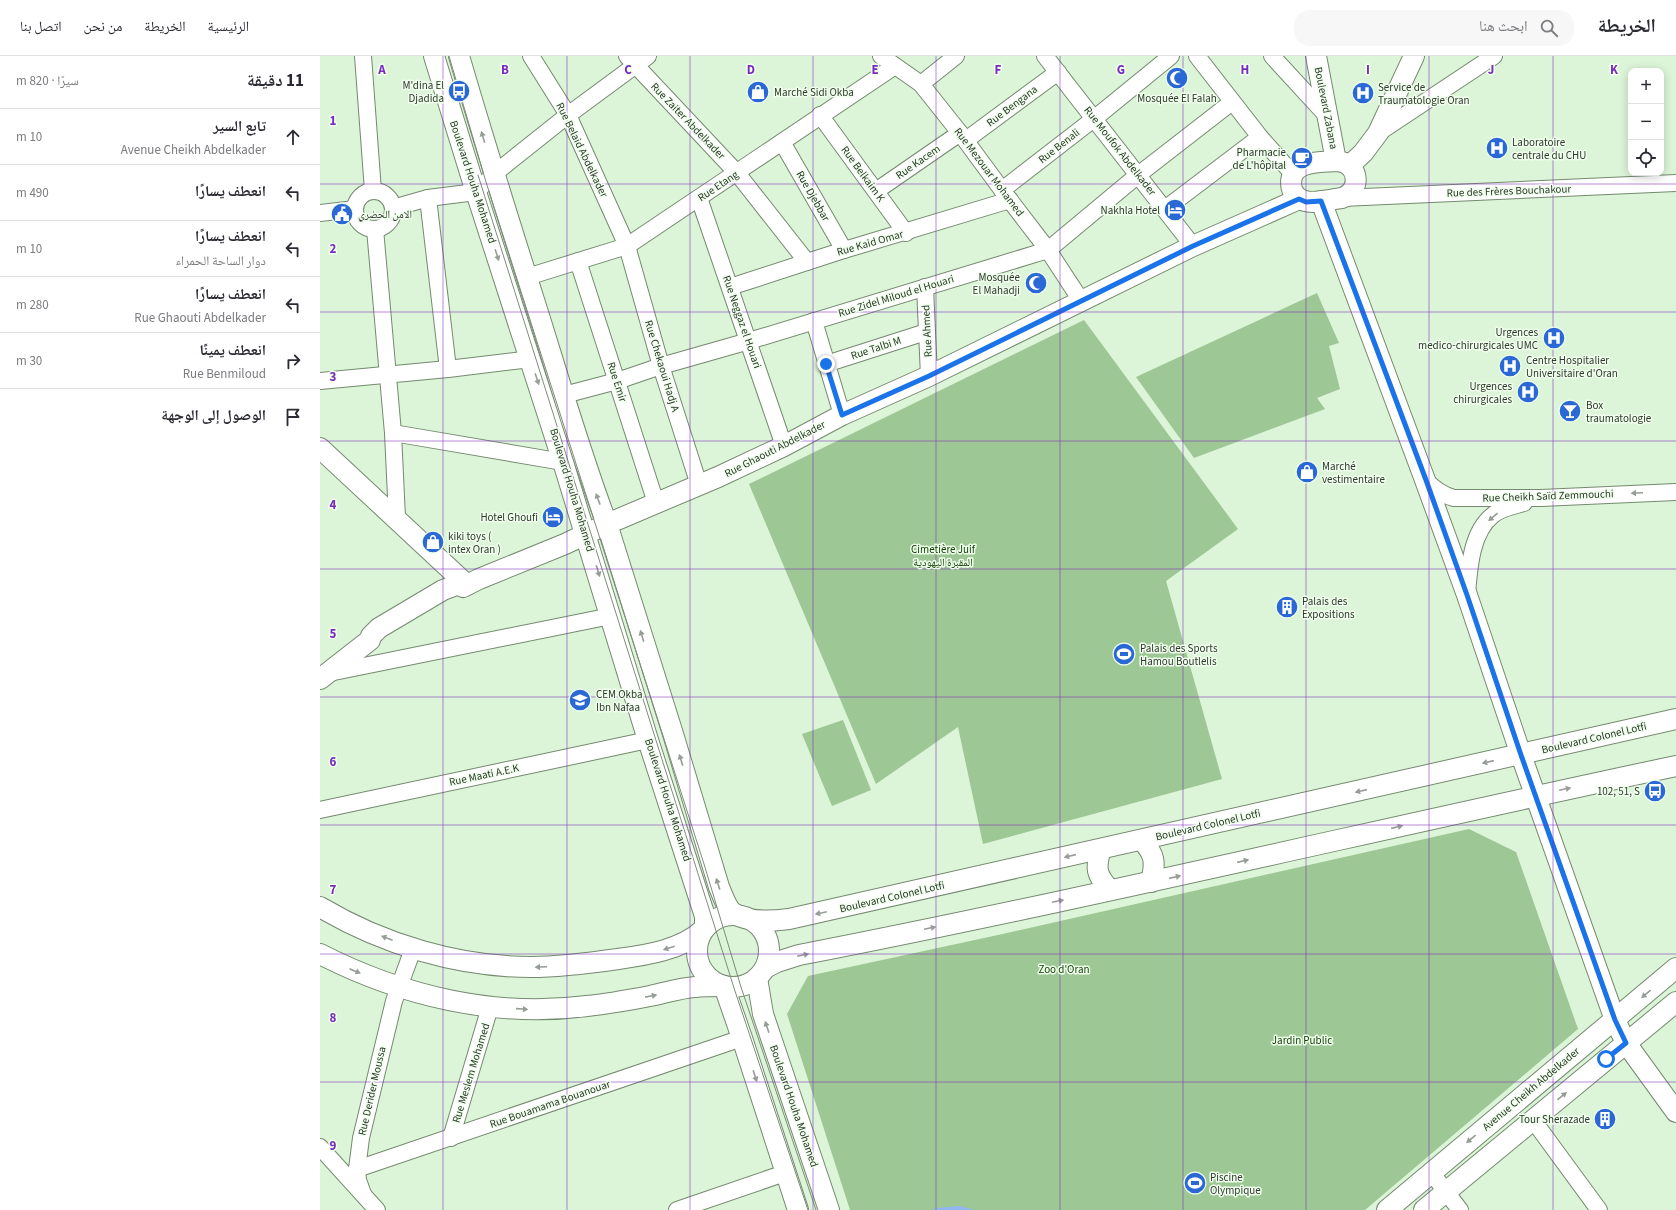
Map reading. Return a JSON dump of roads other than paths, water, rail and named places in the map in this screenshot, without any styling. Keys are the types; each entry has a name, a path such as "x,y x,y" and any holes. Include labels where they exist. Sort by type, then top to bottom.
{"main road":[{"name":"Boulevard Houha Mohamed","path":"434,56 586,534 648,740 702,904 705,916 704,928"},
{"name":"Boulevard Houha Mohamed","path":"459,56 494,174 673,734 719,888 727,904 735,914 743,916"},
{"path":"1343,163 1354,171 1356,178 1353,190 1347,196 1342,198 1306,202 1299,199 1291,189 1290,181 1293,174 1303,165 1343,163 1363,153 1378,134 1414,56"},
{"name":"Boulevard Zabana","path":"1317,57 1328,117 1343,163"},
{"name":"Rue Ghaouti Abdelkader","path":"324,676 370,640 371,636 379,628 443,590 458,584 465,586 699,485 784,446 842,415 929,376 1082,302 1193,246 1299,199"},
{"path":"1321,201 1426,480 1615,1020 1626,1043 1676,1112"},
{"path":"320,448 397,518 465,586"},
{"name":"Boulevard Colonel Lotfi","path":"743,916 760,921 789,919 1676,719"},
{"path":"320,954 342,966 398,988 445,1000 490,1007 530,1010 586,1006 686,988 723,986 742,987 777,962 799,955 1151,882 1536,795 1676,766"},
{"path":"1142,840 1149,848 1154,858 1154,870 1151,882"},
{"path":"1101,849 1097,872 1102,882 1110,890"},
{"path":"320,907 362,928 413,949 462,960 531,967 559,966 614,960 660,951 689,941 720,917 730,915 743,916 758,926 767,938 769,952 762,973"},
{"path":"704,928 697,948 697,958 700,968 713,982 723,986 742,1038 798,1210"},
{"name":"Avenue Cheikh Abdelkader","path":"1390,1209 1431,1172 1676,968"},
{"name":"Boulevard Houha Mohamed","path":"762,973 763,1014 829,1210"},
{"path":"1424,1210 1676,1002"}],"street":[{"path":"363,56 373,191"},
{"name":"Rue Belaid Abdelkader","path":"531,56 568,115 627,246"},
{"path":"393,208 428,198 476,192 494,174 568,115 631,61 648,56"},
{"name":"Rue Mezouar Mohamed","path":"881,56 921,84 963,136 1048,250 1082,302"},
{"path":"921,84 956,56"},
{"name":"Rue Moufok Abdelkader","path":"1045,56 1095,118 1193,246"},
{"name":"Rue Benali","path":"1006,195 1095,118 1171,56"},
{"path":"1197,56 1260,137 1293,174"},
{"path":"1272,56 1328,117"},
{"path":"1378,134 1494,56"},
{"name":"Rue Zaiter Abdelkader","path":"631,61 737,173 807,262"},
{"name":"Rue Etang","path":"527,277 627,246 894,66"},
{"name":"Rue Bengana","path":"963,136 1058,72"},
{"name":"Rue Zidel Miloud el Houari","path":"564,395 617,381 661,366 1048,250 1138,175 1232,102"},
{"name":"Rue Belkaim K","path":"820,115 906,233"},
{"name":"Rue Kacem","path":"876,191 963,136"},
{"path":"1165,210 1260,137"},
{"name":"Rue Djebbar","path":"782,142 844,250"},
{"name":"Rue des Frères Bouchakour","path":"1342,198 1676,183"},
{"path":"373,191 385,194 390,199 393,208 391,219 387,224 375,229 362,224 356,216 355,209 359,199 366,193 373,191"},
{"name":"Rue Kaid Omar","path":"730,287 844,250 906,233 1006,195"},
{"path":"428,198 448,369"},
{"name":"Rue Neggaz el Houari","path":"699,198 784,446"},
{"path":"320,213 355,209"},
{"path":"375,229 393,434 397,518"},
{"name":"Rue Chekaoui Hadj A","path":"627,246 661,366 699,485"},
{"name":"Rue Emir","path":"578,261 656,503"},
{"name":"Rue Ahmed","path":"924,287 929,376"},
{"path":"814,321 842,415"},
{"name":"Rue Talbi M","path":"826,364 926,332"},
{"path":"320,381 448,369 531,359"},
{"path":"393,434 563,462"},
{"name":"Rue Cheikh Saïd Zemmouchi","path":"1426,480 1435,490 1454,498 1542,498 1676,492"},
{"path":"1467,595 1471,555 1475,543 1485,525 1493,515 1498,512 1542,498"},
{"path":"324,676 611,616"},
{"name":"Rue Maati A.E.K","path":"320,810 648,740"},
{"name":"Rue Derider Moussa","path":"363,1194 358,1180 357,1169 359,1150 394,1001 413,949"},
{"name":"Rue Meslem Mohamed","path":"451,1138 490,1007"},
{"name":"Rue Bouamama Bouanouar","path":"357,1169 742,1038"},
{"path":"1533,1120 1599,1210"},
{"path":"324,1151 337,1160 347,1161 359,1150"},
{"path":"324,1151 377,1210"},
{"path":"1431,1172 1460,1210"},
{"path":"677,1210 785,1173"}],"water":[{"path":"959,1206 975,1210 933,1210 937,1208"}],"tram line":[{"path":"449,56 486,182 704,864 741,987 816,1210"},
{"path":"478,175 734,988 808,1210"}],"place":[{"name":"Mosquée El Falah","path":"1177,78"},
{"name":"M'dina El Djadida","path":"459,91"},
{"name":"Marché Sidi Okba","path":"758,92"},
{"name":"Service de Traumatologie Oran","path":"1363,93"},
{"name":"Laboratoire centrale du CHU","path":"1497,148"},
{"name":"Pharmacie de L'hôpital","path":"1302,158"},
{"name":"Nakhla Hotel","path":"1175,210"},
{"name":"الامن الحضري","path":"342,214"},
{"name":"Mosquée El Mahadji","path":"1036,283"},
{"name":"Urgences medico-chirurgicales UMC","path":"1554,338"},
{"name":"Centre Hospitalier Universitaire d'Oran","path":"1510,366"},
{"name":"Urgences chirurgicales","path":"1528,392"},
{"name":"Box traumatologie","path":"1570,411"},
{"name":"Marché vestimentaire","path":"1307,472"},
{"name":"Hotel Ghoufi","path":"553,517"},
{"name":"kiki toys ( intex Oran )","path":"433,542"},
{"name":"Palais des Expositions","path":"1287,607"},
{"name":"Palais des Sports Hamou Boutlelis","path":"1124,654"},
{"name":"CEM Okba Ibn Nafaa","path":"580,700"},
{"name":"102, 51, S","path":"1655,791"},
{"name":"Tour Sherazade","path":"1605,1119"},
{"name":"Piscine Olympique","path":"1195,1183"}],"park label":[{"name":"Cimetière Juif المقبرة اليهودية","path":"943,555"},
{"name":"Zoo d'Oran","path":"1064,969"},
{"name":"Jardin Public","path":"1302,1040"}]}
